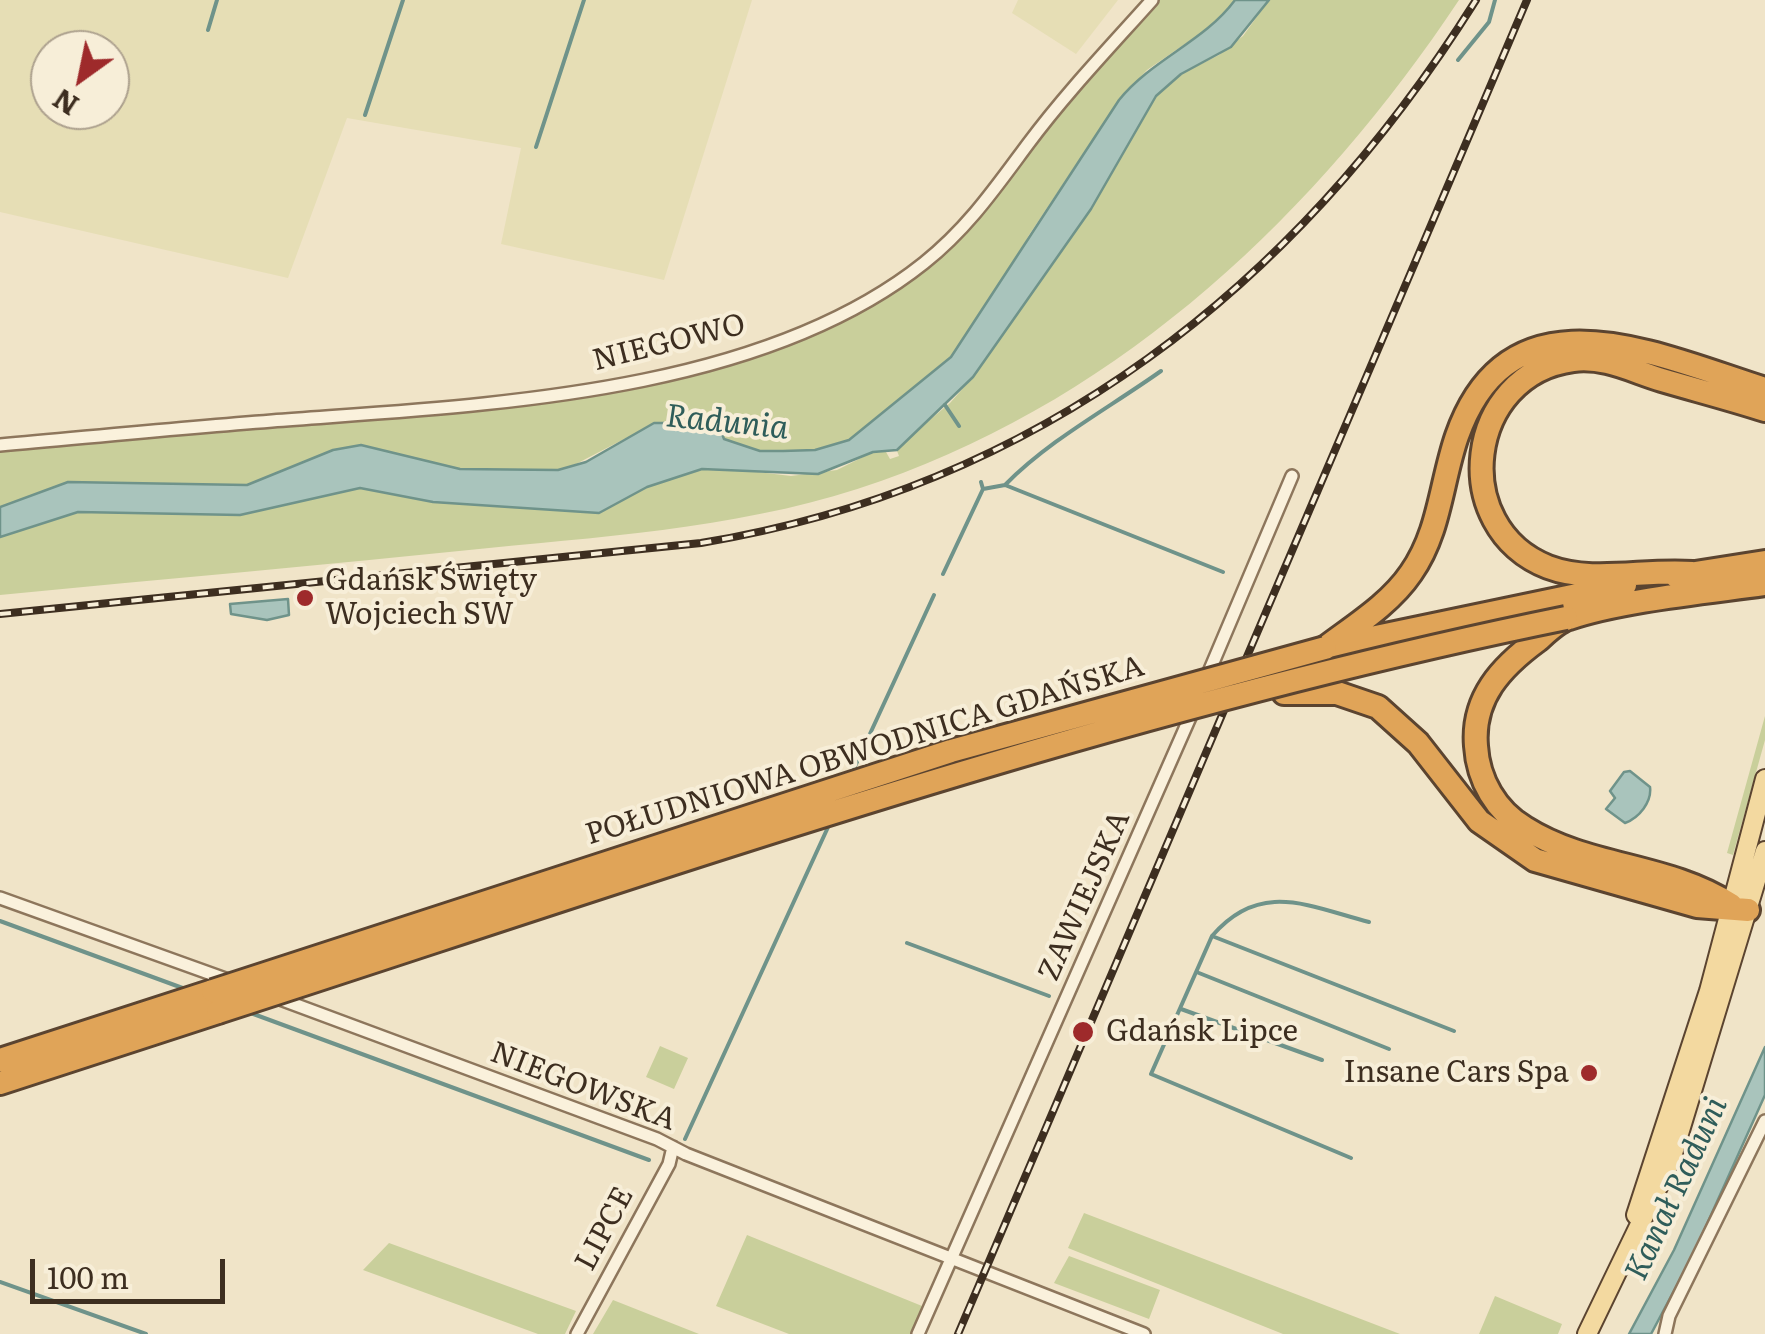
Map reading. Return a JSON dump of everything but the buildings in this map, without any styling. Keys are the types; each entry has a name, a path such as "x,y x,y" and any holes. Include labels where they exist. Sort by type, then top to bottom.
{"highway":[{"path":"1325,648 1395,593 1411,573 1432,531 1467,411 1483,386 1512,361 1535,348 1599,340 1751,392 1765,410"},
{"path":"1692,574 1652,570 1579,574 1531,559 1506,537 1489,510 1480,468 1485,433 1514,388 1541,370 1572,360 1603,360 1751,392"},
{"name":"POŁUDNIOWA OBWODNICA GDAŃSKA","path":"0,1060 951,751 1325,648 1765,562"},
{"name":"POŁUDNIOWA OBWODNICA GDAŃSKA","path":"0,1083 854,805 1211,699 1566,618 1765,584"},
{"path":"1566,618 1510,660 1488,689 1475,740 1482,779 1496,802 1525,829 1664,886 1697,906 1740,908"},
{"path":"1211,699 1314,691 1363,700 1406,729 1461,801 1507,844 1546,864 1664,886"}],"main road":[{"path":"1587,1334 1670,1160 1740,908 1765,779"},
{"path":"1740,908 1765,852"}],"street":[{"name":"NIEGOWO","path":"0,445 320,419 635,385 787,338 888,288 945,245 986,203 1040,130 1152,0"},
{"name":"ZAWIEJSKA","path":"918,1334 1128,855 1148,818 1292,476"},
{"name":"NIEGOWSKA","path":"0,898 672,1147 1144,1334"},
{"path":"1665,1334 1669,1316 1765,1121"},
{"name":"LIPCE","path":"577,1334 669,1164 672,1147"}],"shaded area":[{"path":"0,0 752,0 664,280 501,244 521,148 347,118 288,278 0,212"},
{"path":"1018,0 1118,0 1076,54 1012,13"}],"green space":[{"path":"1156,0 1235,0 1214,24 1147,70 1119,100 1029,235 975,334 928,396 849,440 806,457 628,437 551,477 460,469 346,447 247,485 68,482 0,507 0,449 341,421 637,388 747,355 919,271"},
{"path":"1269,0 1459,0 1404,78 1344,152 1278,223 1209,288 1134,347 1054,399 970,444 881,481 736,519 588,538 0,595 0,537 78,512 240,515 360,488 433,502 554,507 640,458 791,476 837,470 873,452 886,452 890,459 899,456 896,448 950,403 973,377 1091,209 1156,96 1181,74 1219,55 1243,36"},
{"path":"1765,716 1765,740 1733,855 1727,853"},
{"path":"660,1046 688,1058 674,1089 646,1077"},
{"path":"1084,1213 1400,1334 1283,1334 1068,1248"},
{"path":"747,1235 922,1306 912,1334 789,1334 716,1306"},
{"path":"389,1243 576,1311 565,1334 538,1334 363,1270"},
{"path":"1069,1256 1160,1290 1149,1319 1054,1283"},
{"path":"1495,1296 1562,1324 1558,1334 1479,1334"},
{"path":"613,1300 699,1334 593,1334"}],"water":[{"path":"1235,0 1269,0 1231,47 1181,74 1156,96 1091,209 973,377 897,450 873,452 818,474 702,469 647,487 599,513 433,502 360,488 240,515 78,512 0,537 0,507 68,482 247,485 333,450 361,445 460,469 558,470 586,462 654,423 718,423 724,439 760,451 815,450 849,440 951,357 1119,100 1147,73 1208,28"},
{"path":"288,599 289,615 267,620 231,614 230,604"},
{"path":"1630,771 1650,787 1650,793 1644,809 1625,823 1606,809 1615,798 1610,791 1624,772"},
{"path":"1765,1047 1765,1095 1693,1255 1651,1334 1629,1334 1674,1250"}],"waterway":[{"path":"208,30 217,0"},
{"path":"365,115 403,0"},
{"path":"536,147 584,0"},
{"path":"1458,60 1489,22 1495,0"},
{"path":"1005,485 1060,439 1161,371"},
{"path":"945,405 959,426"},
{"path":"981,482 983,489 1005,485 1223,572"},
{"path":"943,574 983,489"},
{"path":"851,775 934,595"},
{"path":"685,1139 829,825"},
{"path":"1351,1158 1151,1074 1212,936 1230,919 1248,908 1286,902 1369,922"},
{"path":"0,921 188,990"},
{"path":"1212,936 1454,1031"},
{"path":"907,943 1049,996"},
{"path":"1199,973 1389,1049"},
{"path":"1181,1009 1322,1060"},
{"path":"248,1012 649,1160"},
{"path":"0,1282 146,1334"}],"railway":[{"path":"0,614 701,543 824,515 940,475 1048,422 1148,358 1241,283 1327,198 1405,103 1476,0"},
{"path":"958,1334 1527,0"}],"place":[{"name":"Gdańsk Święty Wojciech SW","path":"305,598"},
{"name":"Gdańsk Lipce","path":"1083,1032"},
{"name":"Insane Cars Spa","path":"1589,1073"}],"water label":[{"name":"Radunia","path":"727,423"},
{"name":"Kanał Raduni","path":"1677,1189"}]}
